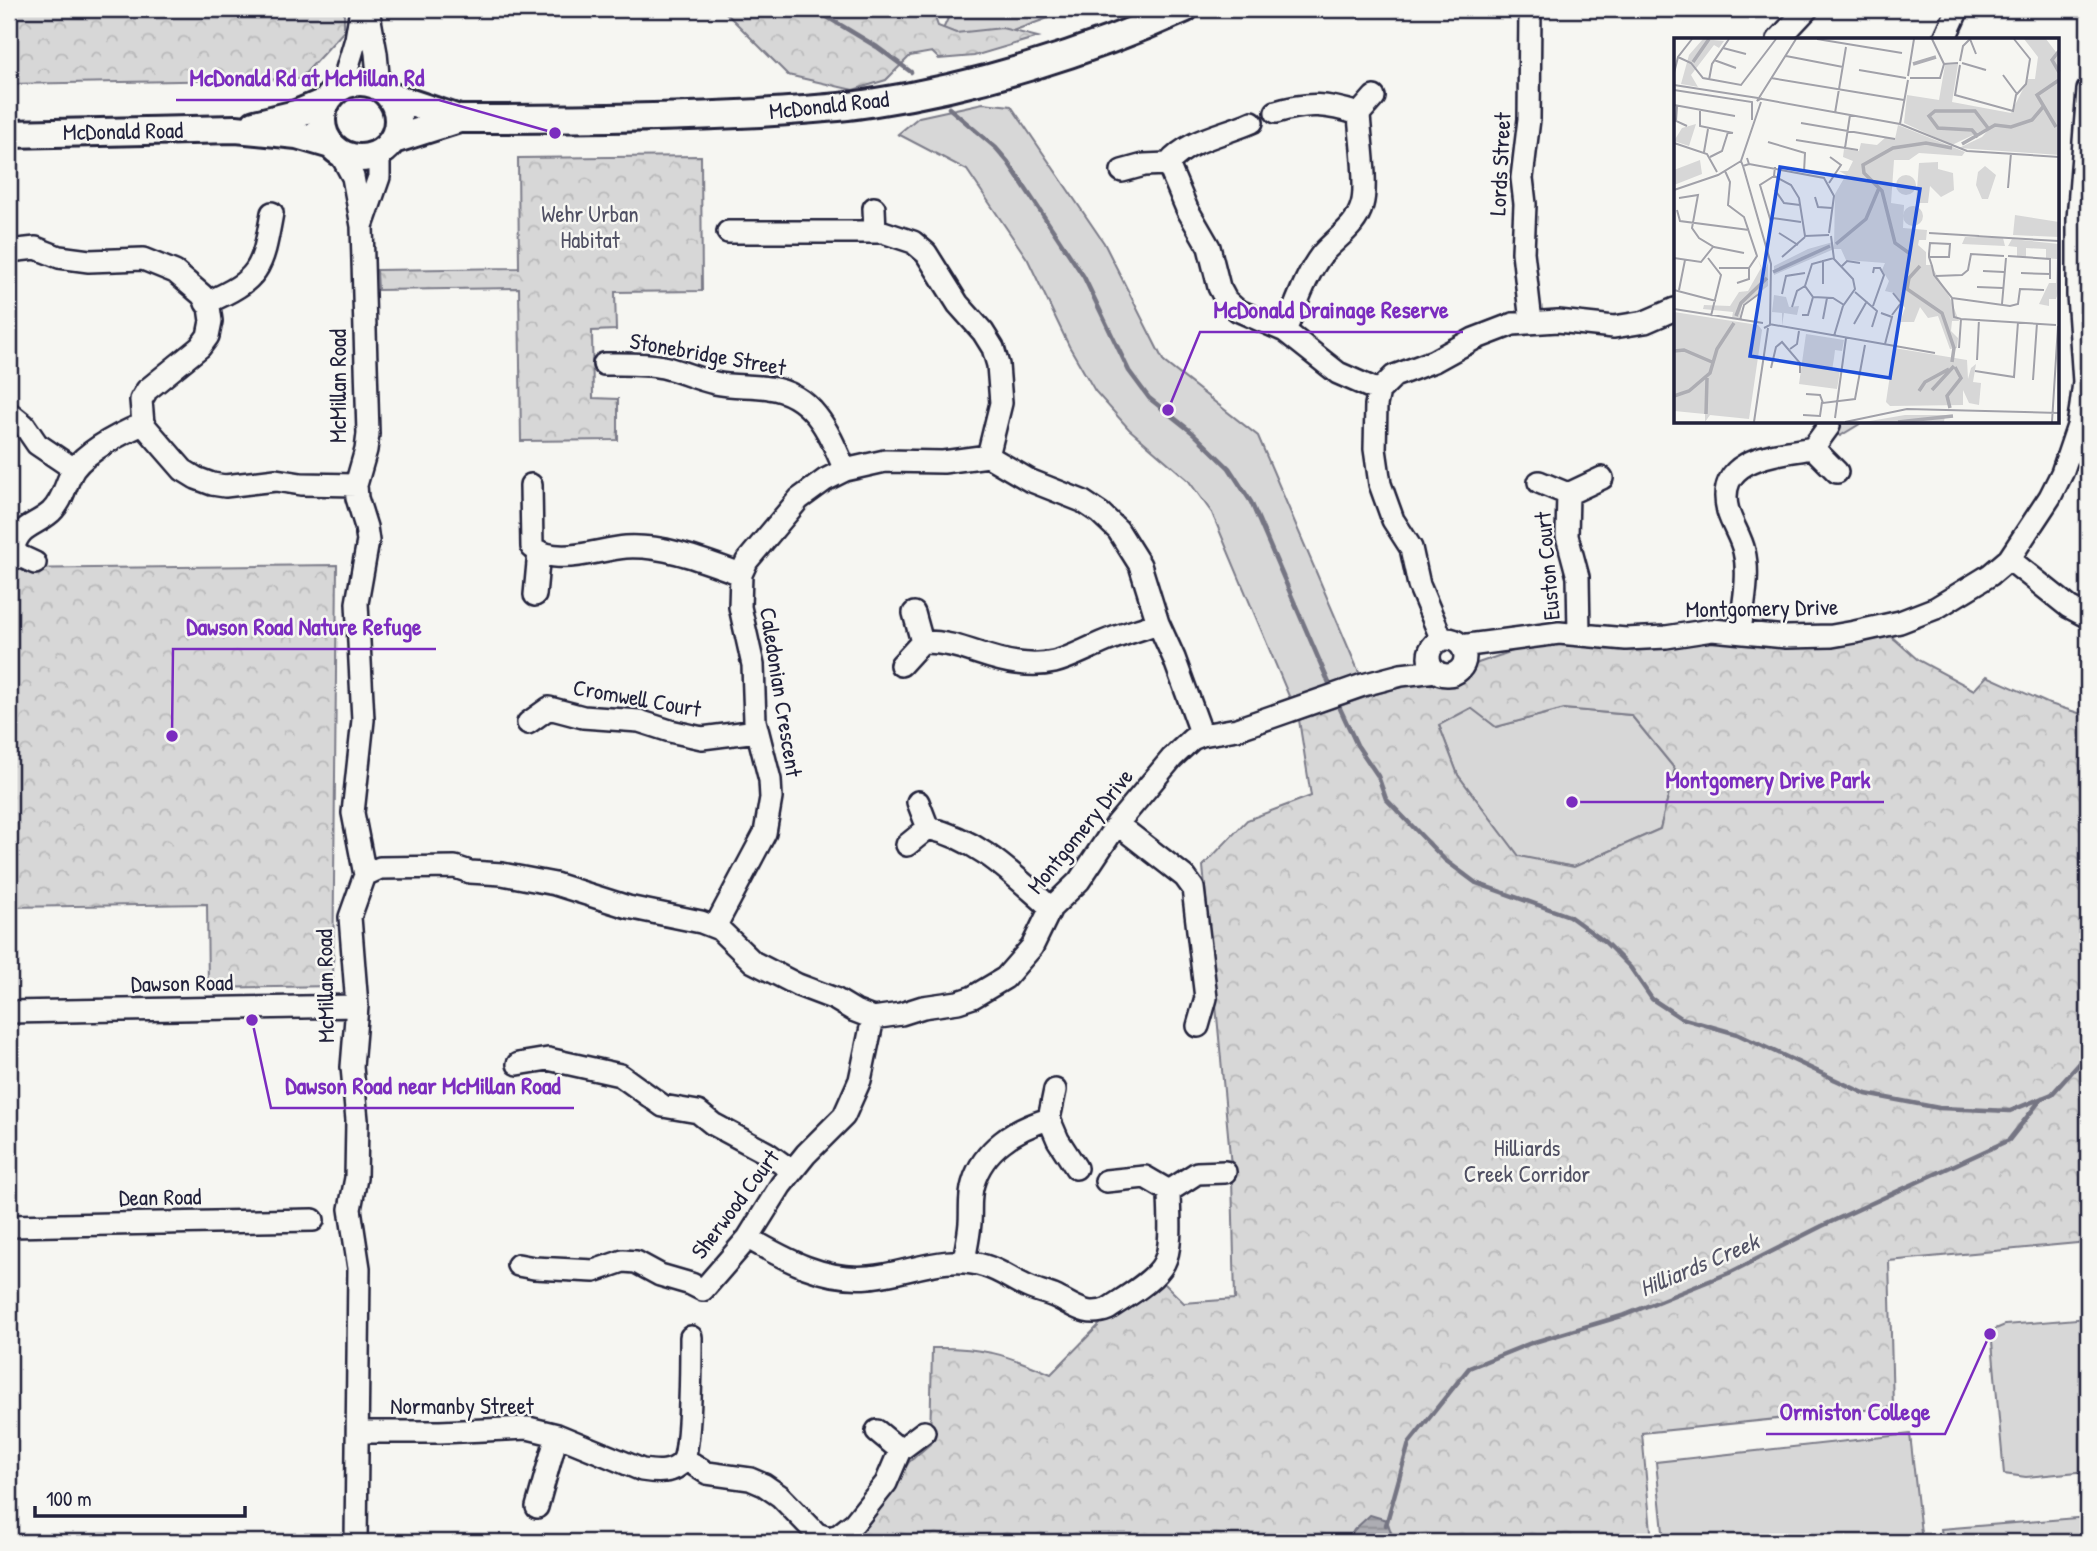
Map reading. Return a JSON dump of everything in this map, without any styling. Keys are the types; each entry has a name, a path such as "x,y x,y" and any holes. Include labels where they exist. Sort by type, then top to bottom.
{"main road":[{"name":"McDonald Road","path":"386,147 459,119 692,117 842,106 899,98 1054,59 1184,9"},
{"path":"354,82 367,82 384,91 396,106 398,117 386,147 366,158 353,158 336,149 325,135 322,123 334,93 354,82"},
{"name":"McDonald Road","path":"384,91 459,119"},
{"name":"McDonald Road","path":"236,129 296,114 334,93"},
{"name":"McDonald Road","path":"9,134 236,129 297,135 336,149"}],"street":[{"path":"334,93 356,39 361,9"},
{"path":"368,9 384,91"},
{"name":"Lords Street","path":"1531,9 1529,119 1522,178 1525,204 1523,251 1531,322"},
{"path":"1780,38 1807,9"},
{"path":"1945,38 1958,9"},
{"name":"Montgomery Drive","path":"873,1018 958,1002 991,988 1005,978 1026,955 1051,908 1079,881 1117,824 1172,758 1187,743 1202,735 1237,729 1303,704 1401,675 1447,654 1514,640 1559,633 1626,639 1666,637 1712,630 1786,637 1832,636 1900,622 1952,599 1990,575 2010,559 2050,497 2062,473 2078,426 2084,382 2078,295 2084,267 2078,219 2088,90"},
{"path":"1285,331 1309,275 1322,255 1348,230 1363,203 1365,188 1359,114 1374,97"},
{"path":"1288,104 1319,104 1359,114"},
{"path":"1122,171 1168,164 1189,146 1240,123"},
{"name":"McMillan Road","path":"362,226 386,147"},
{"name":"McMillan Road","path":"336,149 353,177 362,226 368,435 356,485 368,541 357,603 363,720 353,813 365,875 351,917 357,1006 352,1067 357,1120 356,1178 350,1209 359,1268 356,1542"},
{"path":"1168,164 1187,209 1209,247 1219,287 1226,300 1237,310 1285,331 1338,373 1379,391"},
{"path":"874,208 875,231"},
{"path":"206,303 247,281 258,267 265,254 266,221"},
{"path":"728,232 753,222 791,234 875,231 901,237 926,253 949,291 993,348 998,365 1001,403 988,456"},
{"path":"9,251 36,248 59,257 89,261 144,259 175,272 202,295 211,321 208,336 200,347 147,390 141,400 143,424 183,470 212,484 225,486 276,480 300,484 356,485"},
{"path":"1447,654 1419,584 1411,548 1393,520 1380,484 1375,449 1379,391 1394,376 1434,361 1474,338 1513,324 1558,321 1614,327 1645,322 1674,309"},
{"name":"Stonebridge Street","path":"604,363 664,367 717,384 782,391 807,404 818,415 827,427 845,470"},
{"path":"9,414 23,425 37,444 74,469"},
{"path":"34,564 11,550 24,528 53,511 74,469 113,438 143,424"},
{"path":"1740,631 1746,570 1744,552 1728,511 1726,495 1731,480 1738,470 1750,461 1813,448 1829,426"},
{"path":"1813,448 1837,472"},
{"path":"531,485 532,547 539,552 574,556 626,547 646,547 679,553 741,573 747,561 799,499 825,480 845,470 885,461 943,462 988,456 1029,480 1082,501 1118,530 1140,565 1158,624 1174,658 1202,735"},
{"name":"Euston Court","path":"1539,482 1568,494 1602,478"},
{"name":"Euston Court","path":"1568,494 1567,536 1578,578 1579,633"},
{"path":"535,595 539,552"},
{"path":"2010,559 2069,607 2088,618"},
{"name":"Caledonian Crescent","path":"715,927 765,833 770,816 770,780 757,731 753,665 740,607 741,573"},
{"path":"914,613 922,642"},
{"path":"922,642 956,645 1015,663 1049,664 1067,660 1101,643 1158,624"},
{"path":"901,665 922,642"},
{"name":"Cromwell Court","path":"528,723 550,699 583,717 639,721 702,737 757,731"},
{"path":"918,802 928,828"},
{"path":"1117,824 1185,877 1193,888 1206,998 1198,1026"},
{"path":"907,845 928,828"},
{"path":"928,828 962,838 976,846 1051,908"},
{"path":"365,875 392,879 450,877 470,872 502,874 555,884 628,908 701,922 715,927 753,962 873,1018"},
{"name":"Dawson Road","path":"9,1012 357,1006"},
{"name":"Sherwood Court","path":"518,1265 594,1271 624,1261 636,1262 660,1275 703,1290 748,1238 792,1171 844,1116 863,1070 873,1018"},
{"path":"518,1064 548,1059 620,1075 663,1107 698,1112 713,1124 767,1153 792,1171"},
{"path":"1055,1090 1049,1119 1058,1140 1076,1168"},
{"path":"964,1261 970,1222 970,1200 980,1168 990,1152 1006,1138 1026,1125 1049,1119"},
{"path":"1169,1191 1197,1173 1226,1172"},
{"path":"1106,1181 1145,1177 1169,1191"},
{"path":"748,1238 803,1267 848,1278 871,1277 932,1264 964,1261 986,1266 1025,1286 1053,1296 1079,1311 1100,1313 1158,1273 1165,1263 1169,1251 1169,1191"},
{"name":"Dean Road","path":"9,1227 313,1220"},
{"path":"691,1337 689,1441 685,1459 707,1473 750,1479 764,1485 780,1496 817,1534 829,1538 839,1535 854,1524 886,1483 900,1450 924,1432"},
{"name":"Normanby Street","path":"358,1432 464,1432 528,1428 557,1435 642,1470 669,1470 680,1465 685,1459"},
{"path":"877,1430 900,1450"},
{"path":"537,1507 557,1435"}],"green space":[{"path":"9,9 344,9 344,31 300,79 9,84"},
{"path":"722,9 932,9 938,26 956,33 1002,28 1038,37 974,56 939,59 932,52 910,56 886,80 853,90 788,75"},
{"path":"952,9 1073,9 996,37 933,52"},
{"path":"983,103 1011,106 1104,243 1164,362 1258,436 1369,696 1299,720 1212,513 1188,480 1129,429 1095,391 1069,346 1028,260 967,170 898,134 919,117"},
{"name":"Wehr Urban Habitat","path":"701,156 702,291 615,292 616,330 592,331 593,398 618,399 618,440 521,441 519,288 378,290 377,270 519,268 518,158"},
{"path":"1828,424 1860,424 1840,436"},
{"path":"337,565 333,986 208,988 207,904 9,907 9,569"},
{"name":"Hilliards Creek Corridor","path":"1891,636 1918,660 1974,690 1987,676 2047,703 2088,716 2088,1242 1889,1261 1893,1407 1642,1433 1652,1542 842,1542 886,1499 909,1462 930,1444 932,1348 993,1353 1051,1374 1102,1322 1160,1279 1184,1303 1235,1299 1232,1177 1203,866 1247,820 1311,796 1299,720 1412,684 1459,680 1478,663 1536,643 1661,645 1724,641 1761,646 1815,648","holes":["1471,708 1496,727 1564,709 1631,715 1675,769 1660,829 1574,867 1519,856 1458,775 1439,725"]},
{"path":"1471,707 1496,727 1564,709 1631,715 1675,769 1660,829 1574,867 1519,857 1458,775 1439,725"},
{"path":"2088,1318 2088,1471 2026,1477 2004,1474 1991,1331 2005,1325"},
{"path":"1910,1434 1922,1542 1664,1542 1656,1462"},
{"path":"2088,1517 2088,1542 1943,1542 1941,1529"},
{"path":"328,1538 328,1542 9,1542"}],"shaded area":[{"path":"1370,1515 1387,1520 1394,1542 1347,1542 1354,1530"}],"waterway":[{"path":"814,9 877,47 911,72"},
{"path":"949,108 996,148 1008,162 1084,277 1129,371 1149,398 1193,433 1229,468 1251,502 1332,690"},
{"path":"1337,702 1357,745 1378,776 1386,799 1445,860 1476,883 1569,916 1605,942 1630,967 1652,999 1681,1018 1737,1034 1866,1094 1939,1108 2010,1111 2052,1094 2088,1054"},
{"name":"Hilliards Creek","path":"1386,1525 1409,1443 1469,1368 1531,1343 1625,1315 1729,1273 1822,1226 2009,1140 2042,1098"}],"place":[{"name":"McDonald Rd at McMillan Rd","path":"555,133"},
{"name":"McDonald Drainage Reserve","path":"1168,410"},
{"name":"Dawson Road Nature Refuge","path":"172,736"},
{"name":"Montgomery Drive Park","path":"1572,802"},
{"name":"Dawson Road near McMillan Road","path":"252,1020"},
{"name":"Ormiston College","path":"1990,1334"}]}
